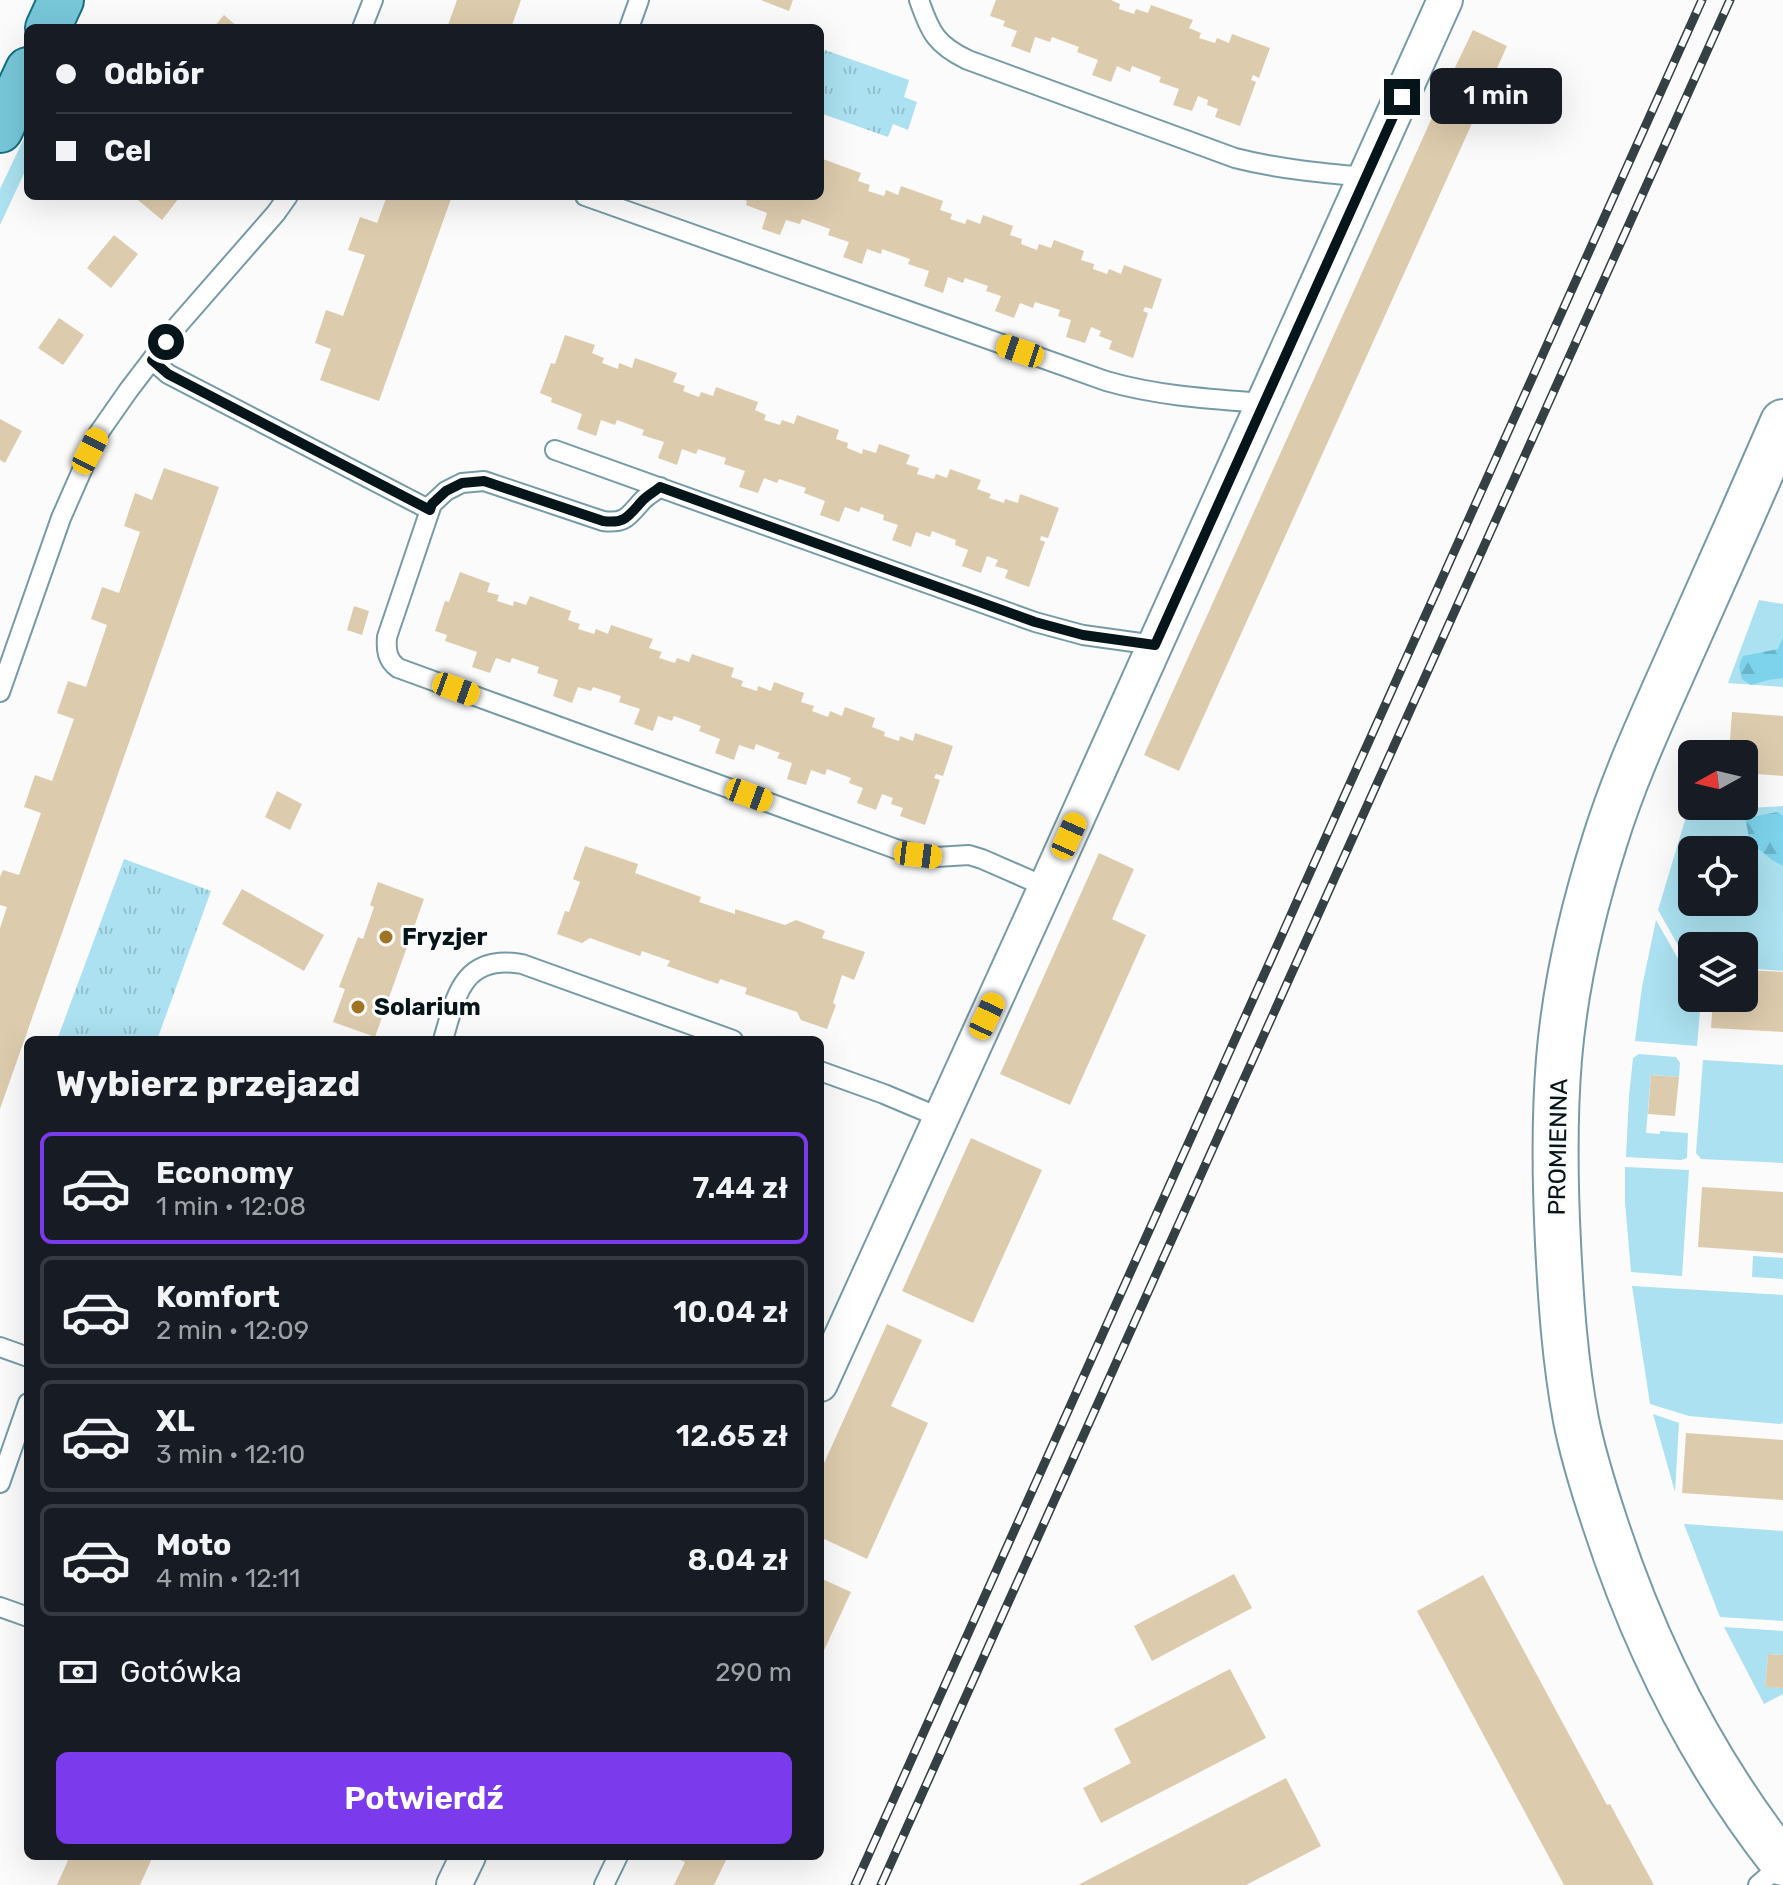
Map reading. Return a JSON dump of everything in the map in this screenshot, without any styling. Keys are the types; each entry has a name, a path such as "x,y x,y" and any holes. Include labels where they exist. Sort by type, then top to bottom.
{"main road":[{"path":"50,24 61,0"},
{"path":"0,130 24,79"}],"street":[{"path":"824,1363 941,1118 1445,0"},
{"name":"PROMIENNA","path":"1783,422 1643,738 1604,842 1576,949 1564,1021 1559,1057 1555,1146 1565,1350 1577,1422 1595,1492 1618,1562 1660,1664 1708,1755 1737,1801 1783,1863"},
{"path":"454,1885 466,1860"}],"lane":[{"path":"364,24 373,0"},
{"path":"630,24 639,0"},
{"path":"919,0 934,35 949,51 968,60 1235,158 1268,166 1366,177"},
{"path":"0,692 61,518 90,451 111,414 179,324 285,200"},
{"path":"596,200 1106,381 1176,396 1264,403"},
{"path":"152,360 168,374 430,510"},
{"path":"555,450 1035,622 1083,635 1155,645"},
{"path":"660,487 626,519 615,523 484,481 462,483 446,491 432,504 387,637 390,662 398,668 896,849 927,856 969,855 1046,887"},
{"path":"444,1036 463,984 489,963 505,961 522,964 722,1036"},
{"path":"824,1072 941,1118"},
{"path":"0,1347 24,1356"},
{"path":"0,1483 24,1414"},
{"path":"0,1607 24,1616"},
{"path":"604,1885 616,1860"},
{"path":"1758,1885 1783,1863"}],"green space":[{"path":"825,50 909,80 904,97 917,102 908,130 893,124 888,137 824,114"},
{"path":"24,138 24,174 0,225 0,189"},
{"path":"1759,600 1783,604 1783,687 1728,683"},
{"path":"1783,637 1783,678 1751,685 1742,679 1739,666 1743,656 1778,649"},
{"path":"1783,806 1783,971 1758,969 1758,932 1678,932 1678,945 1658,910 1678,844 1678,916 1758,916 1758,836 1680,836 1685,820 1758,820 1758,807"},
{"path":"1778,812 1783,816 1783,866 1758,849 1758,836 1749,836 1745,820 1758,820 1758,816"},
{"path":"124,859 211,891 158,1036 58,1036"},
{"path":"1656,920 1678,958 1678,1012 1700,1012 1697,1046 1635,1041"},
{"path":"1639,1054 1676,1057 1680,1063 1679,1077 1651,1075 1646,1133 1688,1133 1687,1158 1626,1157 1633,1058"},
{"path":"1703,1060 1783,1065 1783,1163 1701,1159 1696,1153"},
{"path":"1625,1167 1689,1170 1682,1276 1631,1272"},
{"path":"1753,1256 1783,1258 1783,1279 1752,1277"},
{"path":"1632,1286 1783,1295 1783,1422 1689,1416 1650,1404"},
{"path":"1653,1414 1679,1423 1675,1492"},
{"path":"1684,1524 1783,1531 1783,1621 1720,1617"},
{"path":"1724,1627 1783,1631 1783,1655 1768,1654 1765,1686 1783,1688 1783,1694 1764,1704"}],"building":[{"path":"457,0 521,0 512,24 448,24"},
{"path":"761,0 793,0 789,11"},
{"path":"996,0 1111,0 1120,4 1119,9 1134,14 1136,9 1148,13 1151,5 1193,20 1189,28 1201,33 1199,38 1215,43 1217,38 1229,43 1232,34 1270,48 1259,78 1253,75 1251,80 1256,82 1240,126 1215,117 1218,109 1207,105 1208,100 1198,96 1192,111 1173,105 1179,89 1159,82 1161,77 1132,66 1130,72 1117,66 1111,82 1092,75 1098,60 1077,52 1079,47 1052,37 1050,42 1035,37 1030,53 1011,46 1017,31 1003,26 1005,21 990,16"},
{"path":"224,15 234,24 216,24"},
{"path":"1473,30 1507,46 1179,771 1144,755"},
{"path":"824,159 861,173 858,181 870,185 868,191 884,196 886,190 898,195 901,186 943,201 940,210 952,214 950,219 965,224 967,219 980,224 983,215 1013,226 1010,235 1022,239 1021,244 1037,250 1039,244 1051,248 1054,240 1084,251 1081,260 1094,264 1093,269 1107,274 1109,269 1121,274 1124,265 1162,279 1152,309 1145,307 1143,311 1148,313 1133,358 1109,349 1112,341 1099,336 1101,331 1091,327 1085,343 1066,337 1071,320 1058,316 1060,310 1035,302 1033,308 1020,303 1014,318 995,311 1001,296 986,291 988,286 965,278 963,283 948,277 943,293 924,286 929,271 908,264 910,259 882,249 881,254 867,249 862,264 843,257 849,242 828,235 830,229 802,219 800,224 786,220 780,235 762,229 767,213 746,205 745,200 824,200"},
{"path":"138,200 177,200 162,220"},
{"path":"386,200 451,200 379,401 320,380 331,349 315,343 326,310 343,316 365,255 348,250 360,217 377,223"},
{"path":"114,235 138,254 111,288 87,268"},
{"path":"59,318 84,335 63,365 38,348"},
{"path":"565,335 595,345 592,353 604,358 602,363 618,369 619,363 632,368 635,358 677,373 673,382 685,386 683,391 699,397 701,392 713,396 716,387 758,402 755,410 766,415 764,420 780,425 782,420 794,424 797,415 839,430 836,439 848,443 847,448 862,454 863,449 876,453 879,444 910,455 906,464 919,468 917,474 934,479 936,474 947,478 950,469 981,480 977,489 991,494 989,498 1018,503 1020,494 1059,508 1048,538 1041,536 1040,540 1045,542 1029,587 1005,578 1008,570 995,566 998,560 987,556 981,573 962,566 968,550 955,545 956,540 932,531 930,537 916,532 911,547 892,540 898,525 883,520 884,515 861,507 859,512 845,507 839,522 820,515 825,501 804,493 806,488 779,479 777,483 764,478 758,493 739,487 745,471 724,464 726,458 698,449 696,454 682,449 677,465 658,458 664,442 642,435 644,430 617,420 615,425 601,420 596,436 577,429 582,414 551,402 552,398 540,393"},
{"path":"0,419 22,431 5,463 0,460"},
{"path":"164,468 219,487 0,1109 0,928 7,907 0,905 0,877 3,870 19,875 41,813 24,807 35,775 52,781 74,719 57,713 68,681 86,687 107,625 91,619 102,587 119,593 140,532 124,526 135,493 152,500"},
{"path":"460,572 490,583 487,592 499,595 497,601 513,606 514,601 526,605 530,596 571,611 568,620 580,624 578,629 594,634 596,629 608,634 611,625 653,639 649,648 662,652 659,658 675,663 677,658 689,662 692,654 734,668 731,677 743,681 741,686 757,691 758,686 771,691 774,682 804,693 801,702 814,706 812,711 828,717 830,711 842,716 845,707 875,718 872,727 885,732 884,736 899,741 900,736 913,741 915,733 953,746 943,776 936,774 934,778 940,780 925,825 900,816 903,808 891,804 893,798 882,794 876,810 857,803 863,788 849,783 851,778 827,769 825,775 811,770 806,785 787,779 792,763 777,758 780,753 756,744 754,750 739,745 734,760 715,753 720,739 699,731 701,726 674,716 672,721 658,716 653,731 634,724 640,709 619,702 621,696 593,687 591,691 578,687 572,703 553,696 558,680 537,673 539,667 512,658 510,663 496,658 490,673 472,667 477,652 445,641 447,635 435,631 445,601 449,602"},
{"path":"354,606 369,611 362,635 347,630"},
{"path":"1732,712 1783,716 1783,776 1758,774 1758,740 1730,740"},
{"path":"277,791 302,804 290,830 265,817"},
{"path":"585,846 638,864 635,873 701,897 699,902 735,914 735,909 785,925 796,920 825,931 822,938 865,952 854,980 842,975 827,1029 801,1020 797,1012 745,994 747,988 720,979 718,984 667,966 670,961 642,951 640,956 590,938 582,943 557,934 580,882 573,879"},
{"path":"1099,853 1134,869 1112,919 1146,935 1070,1105 1000,1074"},
{"path":"378,882 424,899 375,1036 333,1022 345,989 339,987 358,937 363,939 374,907 370,905"},
{"path":"242,889 324,935 304,971 222,924"},
{"path":"1758,971 1783,972 1783,1032 1711,1028 1712,1012 1758,1012"},
{"path":"1651,1075 1679,1077 1675,1116 1648,1114"},
{"path":"971,1138 1042,1170 973,1323 902,1291"},
{"path":"1702,1187 1783,1192 1783,1253 1698,1247"},
{"path":"887,1324 922,1340 891,1406 928,1423 867,1559 824,1539 824,1463"},
{"path":"1686,1433 1783,1440 1783,1500 1682,1493"},
{"path":"1234,1574 1252,1608 1152,1661 1134,1626"},
{"path":"1483,1575 1607,1805 1610,1804 1654,1885 1564,1885 1417,1611"},
{"path":"824,1580 851,1592 824,1650"},
{"path":"1768,1654 1783,1655 1783,1688 1765,1687"},
{"path":"1230,1669 1266,1738 1101,1823 1083,1788 1131,1763 1114,1729"},
{"path":"1286,1778 1321,1846 1246,1885 1078,1885"},
{"path":"68,1860 151,1860 140,1885 57,1885"},
{"path":"680,1860 726,1860 714,1885 674,1885 685,1862"}],"railway":[{"path":"855,1885 1702,0"},
{"path":"881,1885 1730,0"}],"place":[{"name":"Fryzjer","path":"386,937"},
{"name":"Solarium","path":"358,1007"}],"route":[{"path":"166,342 152,360 168,374 430,510 446,491 477,480 615,523 626,519 660,487 1035,622 1083,635 1155,645 1402,97"}]}
